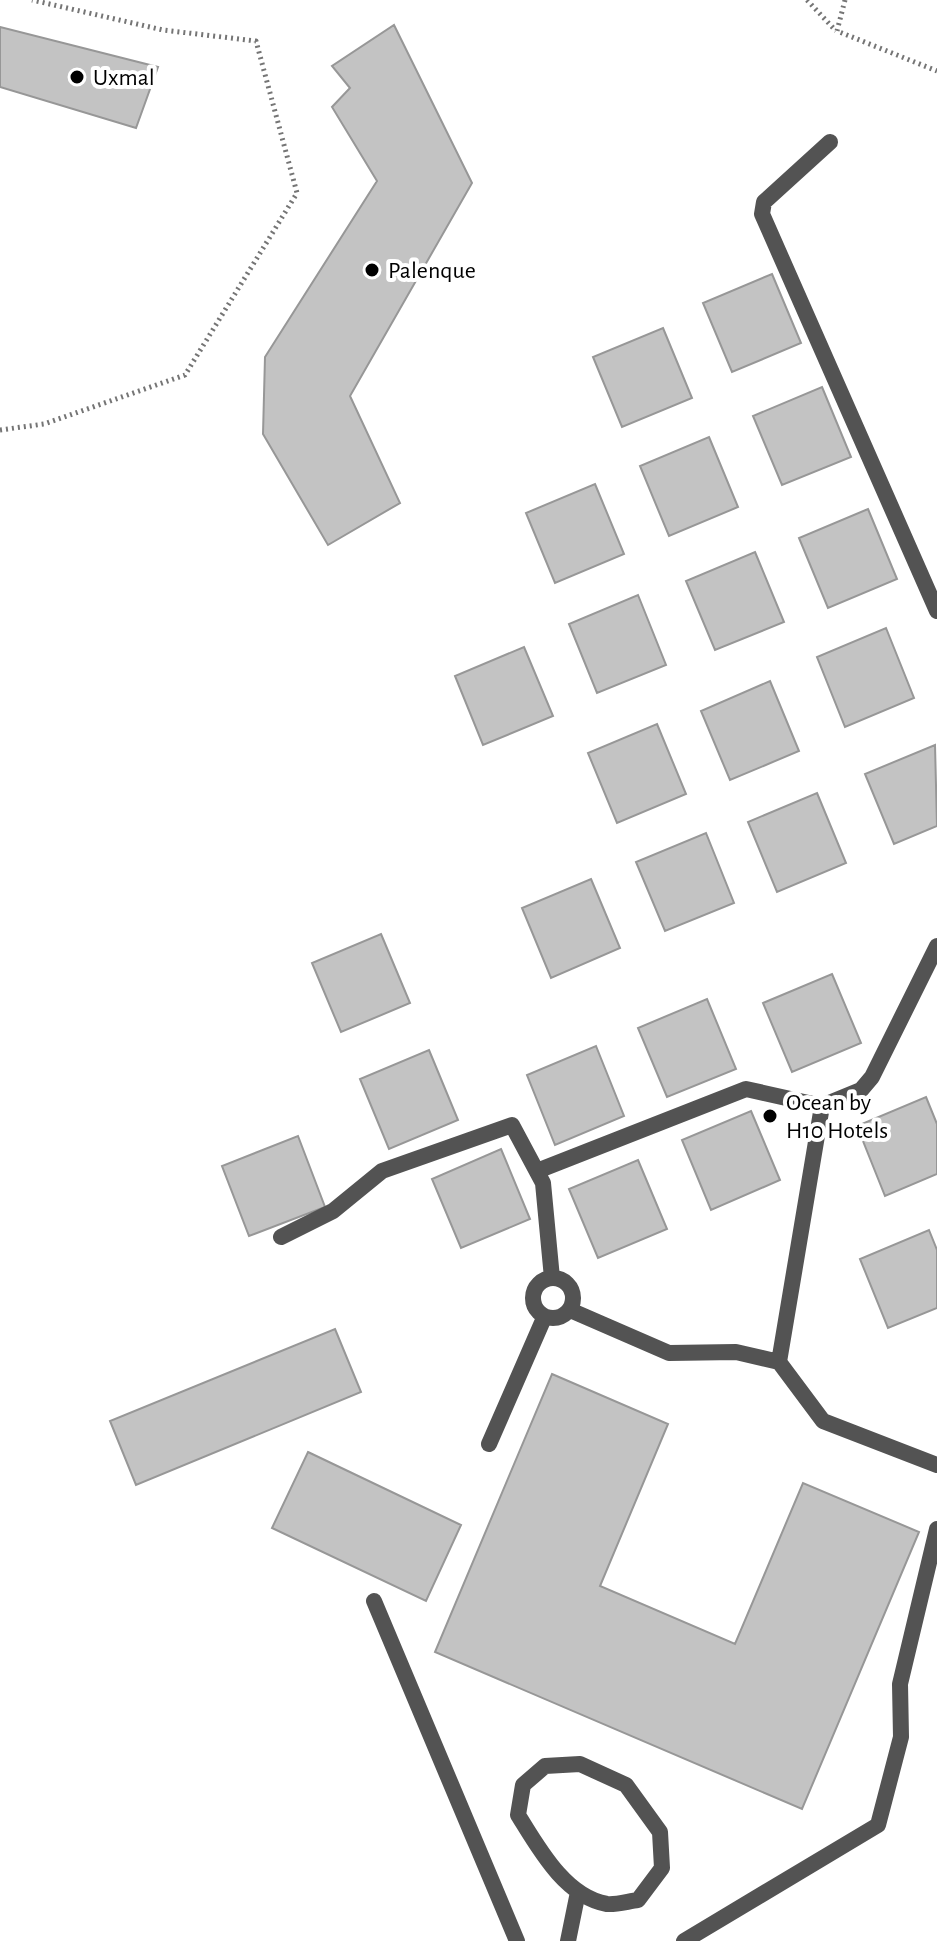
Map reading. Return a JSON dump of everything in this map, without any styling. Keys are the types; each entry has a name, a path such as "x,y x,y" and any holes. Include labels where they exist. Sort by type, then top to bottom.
{"lane":[{"path":"830,142 764,202 762,214 937,611"},
{"path":"537,1171 746,1089 822,1106 861,1090 872,1077 937,946"},
{"path":"779,1362 822,1106"},
{"path":"281,1237 333,1211 382,1171 504,1125 512,1125 543,1183 552,1278"},
{"path":"561,1279 573,1293 570,1310 562,1317 544,1318 537,1312 533,1294 543,1280 561,1279"},
{"path":"570,1310 669,1353 736,1352 779,1362 823,1421 937,1465"},
{"path":"489,1444 544,1318"},
{"path":"684,1941 878,1825 901,1737 900,1684 937,1529"},
{"path":"374,1601 517,1941"},
{"path":"580,1764 626,1785 660,1832 662,1868 638,1900 607,1904 578,1892 543,1856 518,1815 523,1785 545,1766 580,1764"},
{"path":"568,1941 578,1892"}],"path":[{"path":"0,430 44,424 185,375 297,193 256,41 163,30 32,0"},
{"path":"807,0 837,31 937,71"},
{"path":"837,31 845,0"}],"building":[{"name":"Palenque","path":"394,25 472,183 350,396 400,503 328,545 263,434 265,357 377,181 332,107 350,88 332,66"},
{"name":"Uxmal","path":"0,27 158,67 136,128 0,87"},
{"path":"772,274 801,343 732,372 703,303"},
{"path":"663,328 692,398 622,427 593,357"},
{"path":"822,387 851,457 782,485 753,416"},
{"path":"709,437 738,507 669,536 640,466"},
{"path":"595,484 624,554 555,583 526,513"},
{"path":"868,509 897,579 828,608 799,538"},
{"path":"755,552 784,622 715,650 686,581"},
{"path":"638,595 666,665 597,693 569,624"},
{"path":"886,628 914,698 845,727 817,657"},
{"path":"524,647 553,716 483,745 455,676"},
{"path":"770,681 799,751 730,780 701,711"},
{"path":"657,724 686,794 617,823 588,753"},
{"path":"935,745 937,826 894,844 865,774"},
{"path":"817,793 846,863 777,892 748,822"},
{"path":"706,833 734,903 665,931 636,862"},
{"path":"591,879 620,948 551,978 522,908"},
{"path":"381,934 410,1003 341,1032 312,963"},
{"path":"832,974 861,1043 792,1072 763,1003"},
{"path":"707,999 736,1069 667,1097 638,1028"},
{"path":"596,1046 624,1116 555,1145 527,1075"},
{"path":"429,1050 458,1120 389,1149 360,1079"},
{"path":"926,1097 937,1124 937,1174 885,1196 857,1126"},
{"path":"751,1111 780,1180 711,1210 682,1140"},
{"path":"298,1136 325,1207 249,1236 222,1166"},
{"path":"501,1149 530,1219 461,1248 432,1179"},
{"path":"638,1160 667,1229 598,1258 569,1189"},
{"path":"929,1230 937,1250 937,1308 888,1328 860,1259"},
{"path":"335,1329 361,1392 136,1485 110,1421"},
{"path":"552,1374 668,1424 600,1586 735,1644 803,1483 919,1532 802,1809 435,1652"},
{"path":"308,1452 461,1525 426,1601 272,1528"}],"place":[{"name":"Uxmal","path":"77,77"},
{"name":"Palenque","path":"372,270"},
{"name":"Ocean by H10 Hotels","path":"770,1116"}]}
